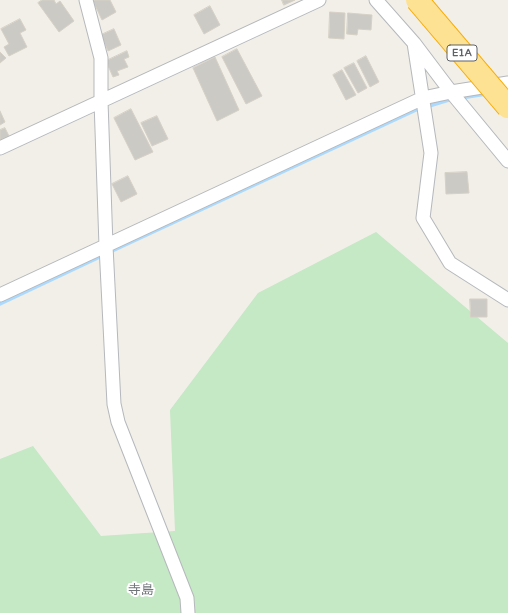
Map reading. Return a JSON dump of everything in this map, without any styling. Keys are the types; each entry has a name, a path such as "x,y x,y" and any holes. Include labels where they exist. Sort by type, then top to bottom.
{"highway":[{"name":"E1A","path":"417,0 508,107"}],"street":[{"path":"86,0 101,58 106,246 114,404 118,422 188,598 188,613"},
{"path":"0,148 319,0"},
{"path":"376,0 414,43 451,92 508,161"},
{"path":"414,43 432,153 423,218 450,263 508,300"},
{"path":"0,295 423,98 508,82"}],"green space":[{"path":"376,232 508,343 508,613 0,613 0,459 33,446 101,536 175,531 170,410 258,293"}],"building":[{"path":"42,0 54,0 56,4 60,1 74,21 59,32 38,3"},
{"path":"110,0 116,12 102,20 93,1"},
{"path":"282,0 295,0 284,5"},
{"path":"210,6 220,25 204,34 194,15"},
{"path":"330,12 345,13 344,39 329,38"},
{"path":"348,13 372,15 371,30 358,29 357,35 347,34"},
{"path":"20,19 26,30 20,33 27,47 9,56 4,47 9,44 1,29"},
{"path":"114,29 121,45 108,51 101,35"},
{"path":"237,49 262,96 246,104 222,57"},
{"path":"127,51 129,57 124,59 128,67 117,71 119,75 113,77 106,61"},
{"path":"0,52 6,58 0,63"},
{"path":"366,56 379,82 370,87 357,61"},
{"path":"215,57 239,110 217,121 193,68"},
{"path":"354,63 367,88 358,93 344,68"},
{"path":"342,70 356,95 346,100 333,75"},
{"path":"131,109 153,152 135,160 114,118"},
{"path":"0,111 5,122 0,125"},
{"path":"157,116 168,139 152,146 141,123"},
{"path":"5,128 9,136 0,140 0,130"},
{"path":"467,172 469,193 446,194 445,173"},
{"path":"128,176 137,194 121,202 112,184"},
{"path":"470,299 487,299 487,317 471,317"}],"waterway":[{"path":"461,98 486,94"},
{"path":"110,252 416,110 452,99"},
{"path":"0,304 104,255"}],"district":[{"name":"寺島","path":"141,591"}]}
